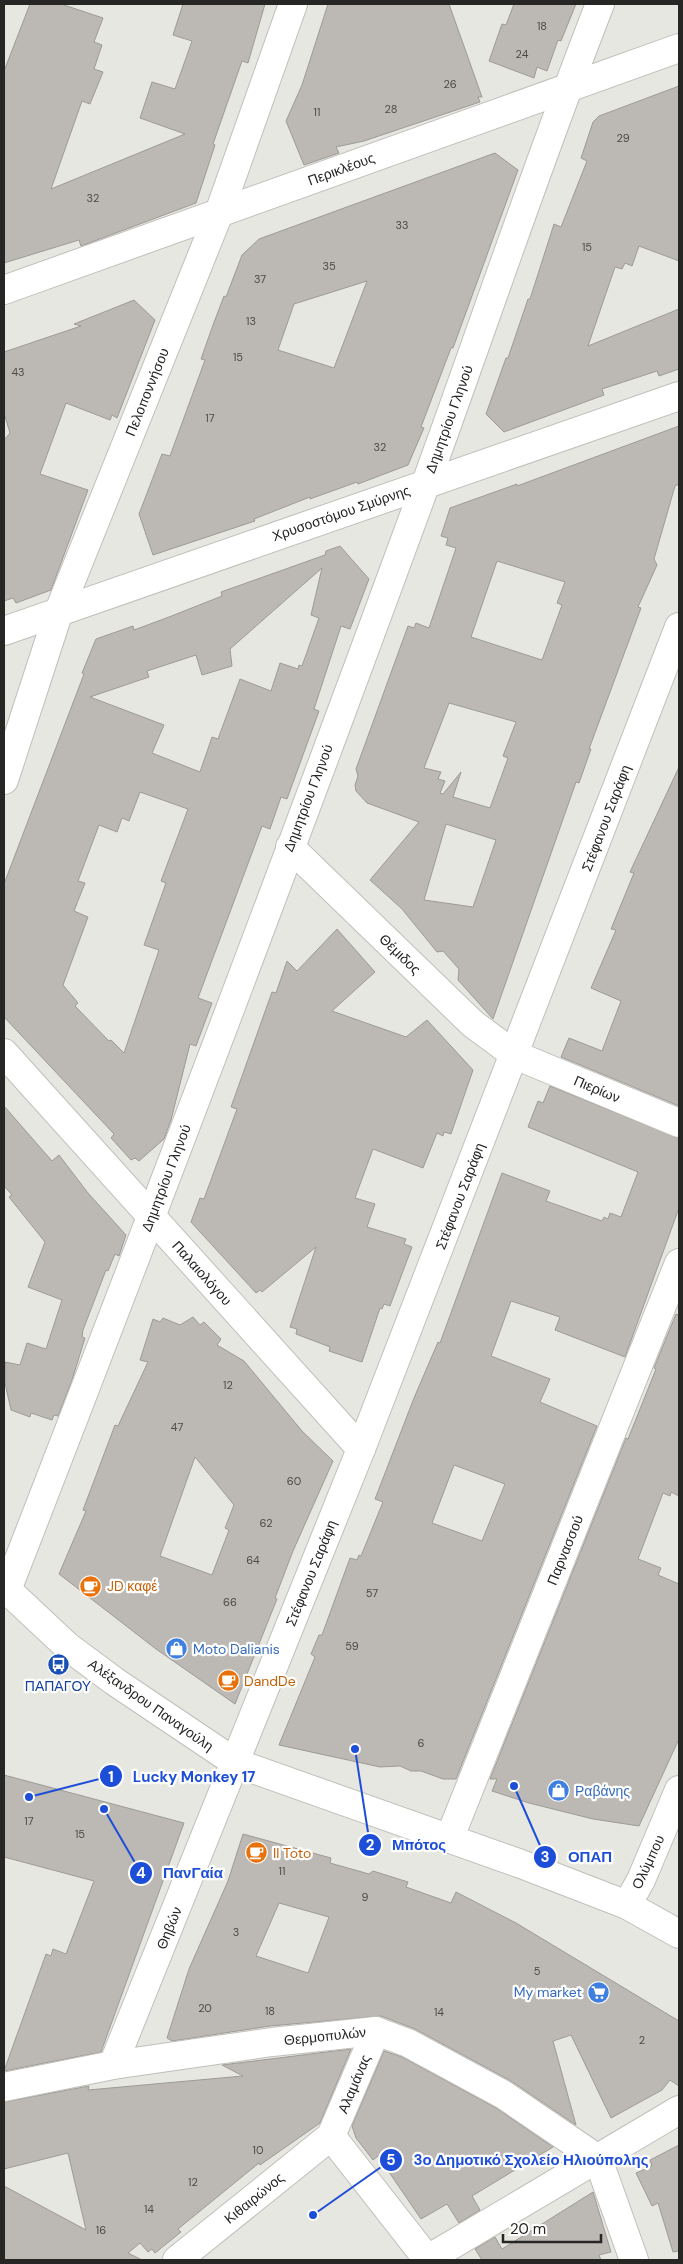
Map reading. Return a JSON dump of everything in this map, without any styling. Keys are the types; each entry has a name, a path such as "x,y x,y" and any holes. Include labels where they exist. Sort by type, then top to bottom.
{"street":[{"name":"Πελοποννήσου","path":"4,780 59,610 219,213 293,4"},
{"name":"Δημητρίου Γληνού","path":"5,1590 152,1216 425,485 600,4"},
{"name":"Περικλέους","path":"4,290 679,48"},
{"name":"Χρυσοστόμου Σμύρνης","path":"4,631 59,610 679,396"},
{"name":"Στέφανου Σαράφη","path":"236,1763 515,1055 679,627"},
{"name":"Θέμιδος","path":"290,847 473,1024 515,1055"},
{"name":"Παλαιολόγου","path":"4,1052 361,1449"},
{"name":"Πιερίων","path":"515,1055 679,1123"},
{"name":"Παρνασσού","path":"450,1837 679,1263"},
{"name":"Αλέξανδρου Παναγούλη","path":"5,1590 67,1646 114,1681 236,1763 450,1837 627,1905 679,1934"},
{"name":"Θηβών","path":"113,2065 236,1763"},
{"name":"Ολύμπου","path":"627,1905 641,1880 679,1790"},
{"name":"Θερμοπυλών","path":"4,2087 113,2065 272,2042 376,2031 408,2043 504,2095 598,2159"},
{"name":"Αλαμάνας","path":"331,2136 376,2031"},
{"path":"331,2136 428,2260 679,2110"},
{"name":"Κιθαιρώνος","path":"177,2260 331,2136"},
{"path":"598,2159 634,2260"}],"building":[{"path":"30,4 61,4 103,18 94,42 102,45 94,69 103,72 90,104 82,101 51,189 185,134 140,118 152,82 175,89 192,41 173,35 183,4 265,4 248,63 242,61 213,144 215,145 196,203 81,246 79,240 4,263 4,71"},
{"path":"328,4 449,4 482,97 478,97 480,102 364,141 336,147 339,153 304,165 286,121 302,85"},
{"path":"514,4 576,4 561,41 558,40 547,71 537,67 534,78 489,61 502,24 506,25"},
{"path":"679,86 679,261 639,246 632,266 625,263 622,269 615,267 588,346 679,309 679,369 659,376 657,371 602,389 604,395 504,432 486,414 528,299 530,299 554,224 561,227 587,161 581,158 593,122 599,116"},
{"path":"495,153 518,170 453,348 451,348 421,427 424,428 408,465 358,484 357,482 310,499 310,497 254,519 255,521 153,555 139,514 162,454 170,456 205,360 201,359 224,296 226,297 242,255 259,239","holes":["367,281 334,368 278,350 294,304"]},
{"path":"134,300 155,320 117,418 112,415 110,420 66,403 40,474 88,490 51,590 16,603 13,598 4,601 4,440 10,433 4,413 4,352 81,326 74,324"},
{"path":"679,426 679,484 675,486 654,559 657,565 638,607 641,608 589,749 591,749 579,783 576,782 493,1019 458,980 459,969 443,951 437,952 402,909 370,880 419,822 367,803 356,791 355,785 358,776 356,769 408,626 414,628 416,623 429,628 456,548 446,545 448,538 441,536 450,508 517,484 517,486","holes":["497,561 565,582 557,603 562,605 542,660 471,637","449,703 516,722 503,756 508,758 490,808 453,797 461,772 443,794 440,793 445,781 438,779 441,772 424,768","446,824 496,840 473,907 424,900"]},
{"path":"340,546 369,579 350,629 341,626 314,709 319,711 287,799 281,797 270,829 262,826 198,998 212,1003 196,1046 190,1044 171,1120 164,1139 139,1161 135,1158 131,1160 111,1138 114,1134 4,1017 4,884 96,639 133,626 134,630 169,617 222,596 221,592 325,555 326,551","holes":["322,568 311,615 319,618 302,666 299,665 298,669 280,663 271,691 240,679 218,739 212,737 200,772 152,753 164,725 90,697 149,677 147,671 196,655 202,675 232,666 230,649","140,792 188,809 161,881 166,883 144,945 159,950 124,1053 111,1040 109,1041 75,1006 78,1003 63,985 88,917 74,911 85,883 78,881 99,825 117,832 122,818 129,821"]},
{"path":"679,767 679,1106 561,1057 569,1038 602,1051 621,1001 591,988 616,930 611,929 634,873 630,872"},
{"path":"337,929 375,972 332,1011 406,1037 427,1020 473,1070 451,1134 444,1132 443,1136 437,1133 423,1168 373,1149 355,1198 375,1204 367,1227 406,1239 404,1244 412,1247 390,1306 384,1304 382,1309 380,1308 362,1362 329,1351 330,1347 296,1334 297,1329 290,1327 316,1247 262,1292 260,1290 256,1293 191,1222 200,1198 204,1199 237,1109 231,1107 272,992 276,993 287,961 297,971"},
{"path":"550,1086 679,1138 679,1208 625,1357 555,1330 560,1317 511,1301 491,1356 550,1379 540,1402 597,1426 456,1779 443,1779 421,1771 411,1771 400,1766 380,1767 279,1745 315,1657 311,1654 319,1635 322,1635 350,1558 357,1560 359,1555 361,1556 383,1502 375,1499 414,1398 438,1342 440,1343 502,1173 550,1191 546,1201 602,1221 604,1217 608,1219 610,1213 621,1217 638,1172 528,1127 538,1101 543,1103","holes":["454,1465 505,1484 482,1541 432,1523"]},
{"path":"4,1106 52,1161 59,1155 88,1193 126,1235 119,1256 115,1254 108,1271 106,1270 83,1330 82,1337 85,1338 72,1380 58,1416 54,1415 52,1420 31,1413 30,1417 11,1410 5,1383 5,1362 20,1365 27,1343 46,1349 62,1300 28,1287 45,1242 9,1197 12,1195 4,1186"},
{"path":"676,1314 679,1315 679,1496 671,1492 670,1496 663,1493 638,1559 661,1568 658,1575 679,1584 679,1739 639,1826 593,1819 529,1803 492,1791 497,1779 490,1779 626,1438 628,1439 656,1369 654,1368"},
{"path":"193,1317 200,1325 204,1322 221,1339 217,1345 244,1361 302,1431 333,1461 293,1551 275,1598 277,1599 235,1704 156,1649 59,1574 86,1511 83,1510 115,1425 118,1426 148,1362 140,1360 153,1319 160,1322 163,1318 180,1325","holes":["195,1457 234,1505 225,1528 229,1530 212,1575 160,1556"]},
{"path":"4,1775 184,1823 101,2052 4,2071 46,1954 51,1956 53,1949 66,1954 94,1881 4,1857"},
{"path":"243,1834 331,1858 330,1863 369,1874 373,1871 408,1882 406,1887 451,1903 456,1892 516,1923 679,2021 679,2086 670,2080 662,2090 611,2118 571,2035 553,2041 576,2125 511,2081 415,2029 381,2016 270,2026 172,2041 167,2038 189,1969 228,1881","holes":["279,1903 329,1917 308,1973 256,1956"]},
{"path":"351,2049 320,2123 260,2165 259,2163 178,2229 181,2232 155,2253 152,2249 148,2252 140,2243 128,2253 142,2260 4,2260 4,2186 86,2230 68,2153 4,2169 4,2102 89,2086 88,2090 243,2076 222,2065"},
{"path":"384,2051 402,2057 496,2108 553,2147 472,2196 480,2210 459,2223 447,2204 421,2219 378,2156 373,2160 356,2138 352,2126"},
{"path":"679,2145 679,2251 673,2252 658,2203 652,2206 636,2173 652,2166 650,2160"},
{"path":"593,2192 611,2252 599,2255 601,2260 482,2260 475,2249 495,2237 502,2249"}],"place":[{"name":"JD καφέ","path":"91,1586"},
{"name":"Moto Dalianis","path":"177,1649"},
{"name":"ΠΑΠΑΓΟΥ","path":"58,1664"},
{"name":"DandDe","path":"228,1681"},
{"name":"Μπότος","path":"355,1749"},
{"name":"ΟΠΑΠ","path":"514,1786"},
{"name":"Ραβάνης","path":"559,1791"},
{"name":"Lucky Monkey 17","path":"29,1797"},
{"name":"ΠανΓαία","path":"104,1809"},
{"name":"Il Toto","path":"257,1853"},
{"name":"My market","path":"598,1992"},
{"name":"3ο Δημοτικό Σχολείο Ηλιούπολης","path":"313,2215"}]}
